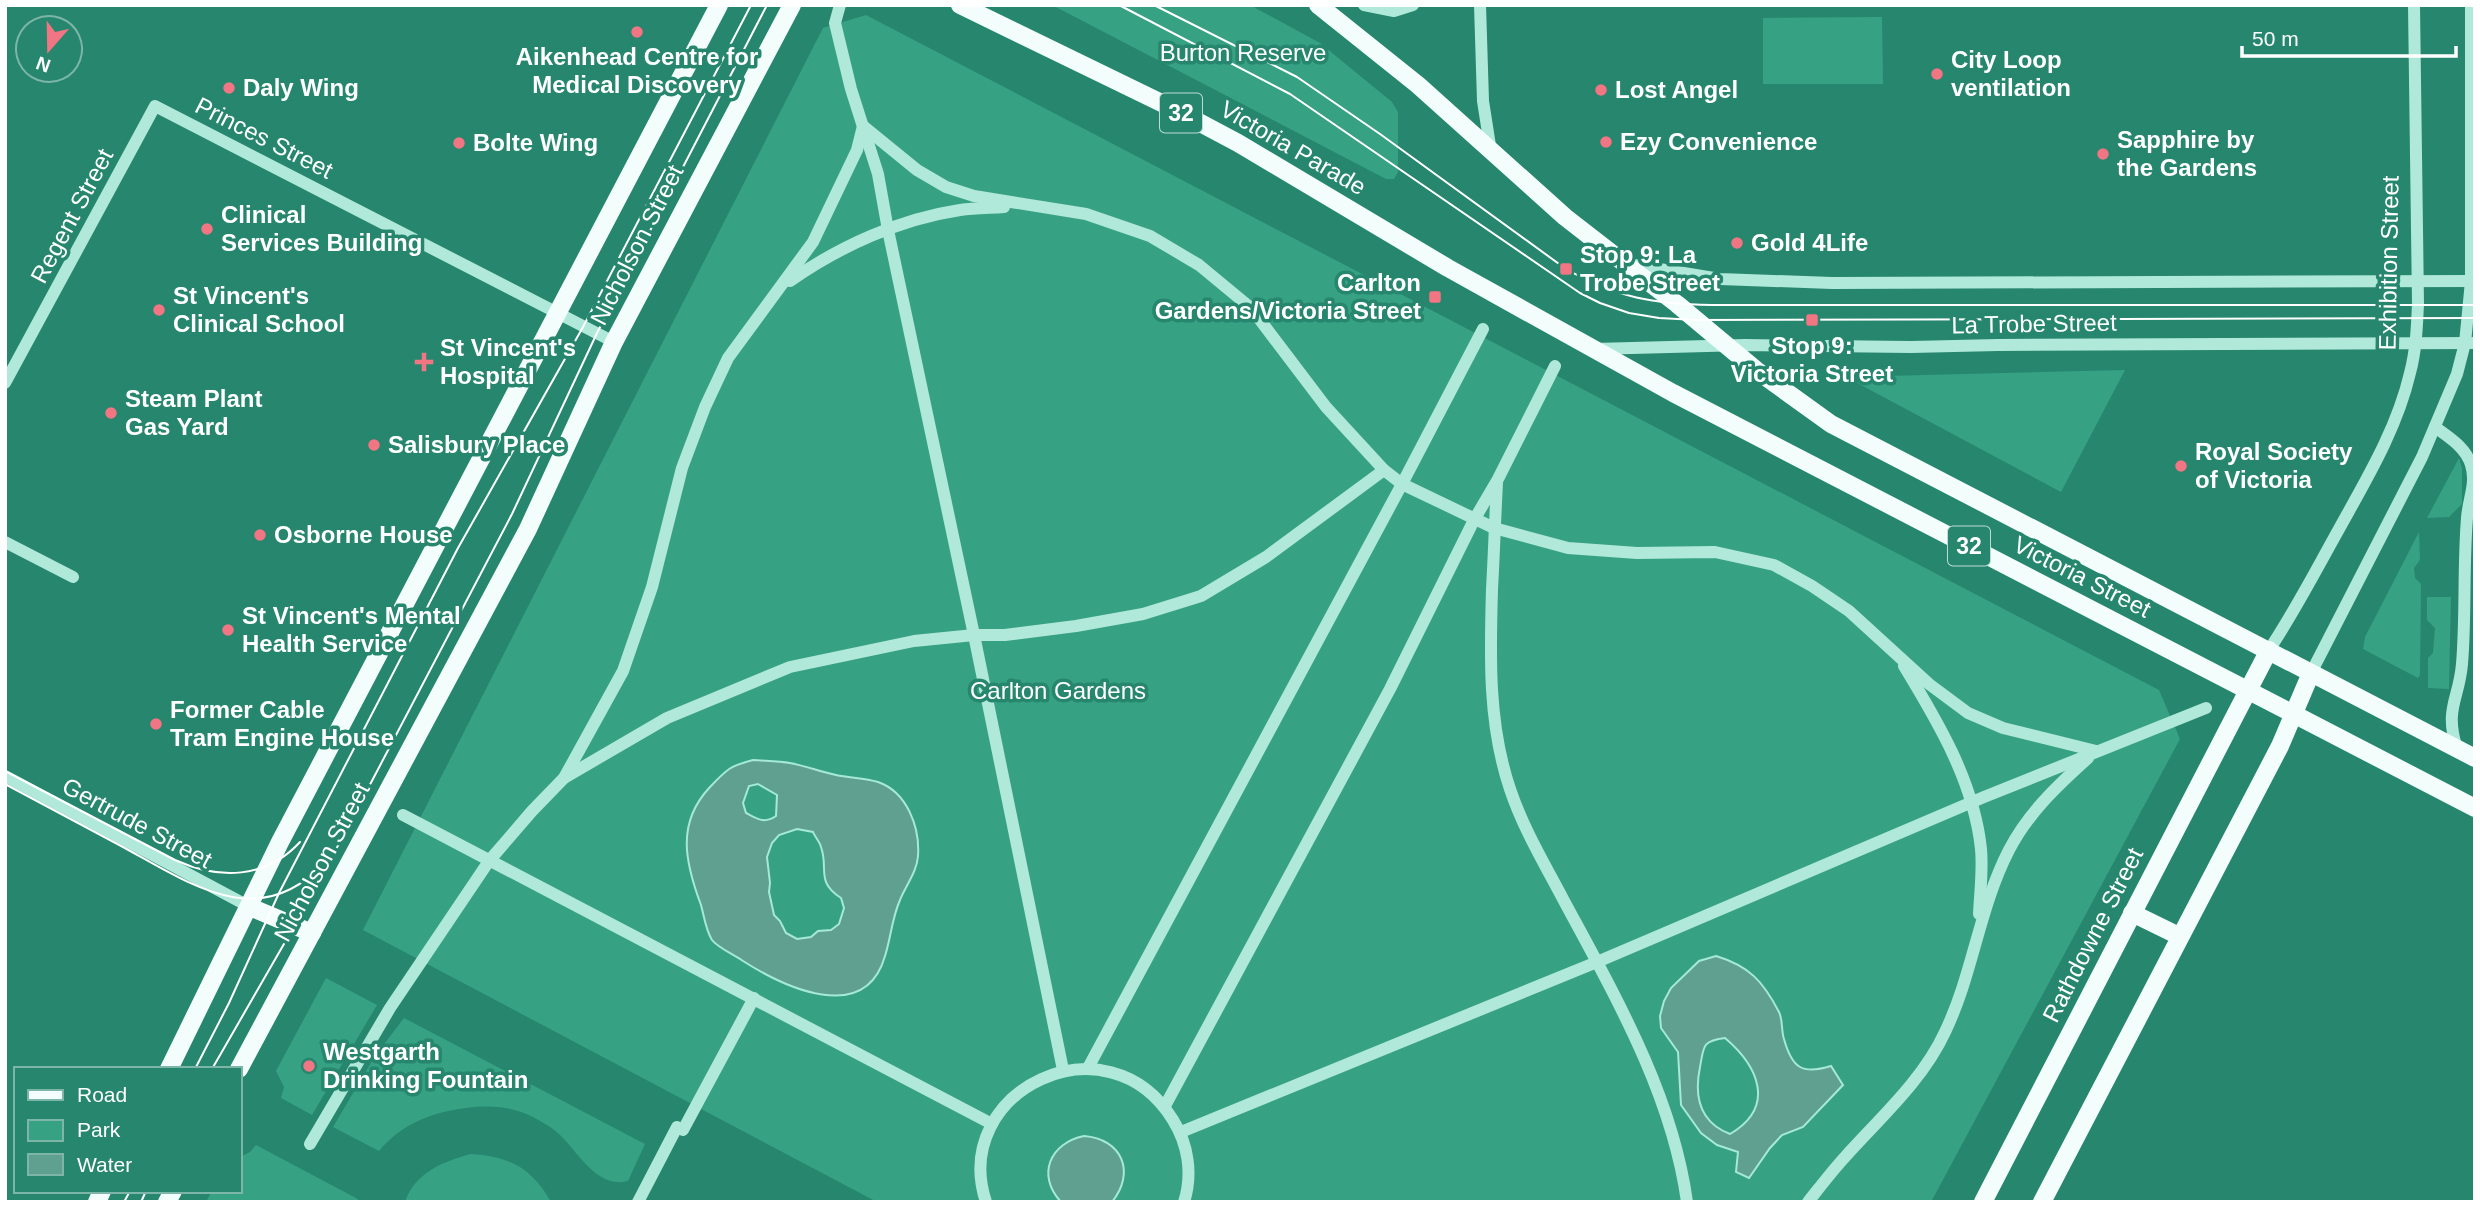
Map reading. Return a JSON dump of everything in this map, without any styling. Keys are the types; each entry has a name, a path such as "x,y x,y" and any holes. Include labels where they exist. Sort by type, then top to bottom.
{"main road":[{"name":"Nicholson Street","path":"170,1067 280,842 719,5"},
{"name":"Nicholson Street","path":"240,1067 528,529 614,342 792,5"},
{"name":"Victoria Parade","path":"960,5 1238,143 1448,268 1594,349"},
{"name":"32","path":"1318,5 1381,54 1537,194 1727,346"},
{"name":"Victoria Street","path":"1727,346 1796,400 1854,437 2475,758"},
{"name":"Victoria Street","path":"1594,349 1673,393 2475,808"},
{"name":"Exhibition Street","path":"2247,690 2269,650"},
{"path":"2042,1202 2280,746 2311,673"},
{"name":"Rathdowne Street","path":"1983,1202 2247,690"},
{"path":"250,907 312,933"},
{"path":"2132,912 2179,936"}],"street":[{"path":"839,5 835,23 850,89 878,174 1063,1070"},
{"path":"1364,5 1395,11 1413,5"},
{"path":"1480,5 1483,101 1491,153"},
{"name":"Exhibition Street","path":"2269,650 2287,623 2380,451 2410,374 2416,343 2418,282 2414,5"},
{"path":"2311,673 2416,468 2470,343 2473,281 2472,5"},
{"name":"Princes Street","path":"155,106 614,342"},
{"name":"Regent Street","path":"5,383 155,106"},
{"path":"863,126 917,170 946,187 974,196 1086,214 1150,236 1199,265 1251,308 1326,407 1384,470 1402,484 1494,528 1568,548 1637,553 1715,552 1774,565 1849,611 1894,649 1929,684 1968,713 2003,728 2096,751"},
{"path":"310,1144 390,1008 489,861 564,778 624,671 652,587 682,468 705,407 728,358 813,242 857,150 863,126"},
{"path":"782,287 810,267 851,244 922,218 961,210 1026,206"},
{"name":"La Trobe Street","path":"1622,262 1720,279 1832,283 2473,281"},
{"path":"1088,1068 1483,329"},
{"name":"La Trobe Street","path":"1594,349 2470,343"},
{"path":"1165,1106 1390,689 1555,366"},
{"path":"2435,427 2460,446 2469,459 2473,472 2467,515 2462,667 2451,718 2457,748"},
{"path":"564,778 667,718 790,667 914,641 1005,635 1076,626 1143,614 1201,596 1266,557 1384,470"},
{"path":"1497,479 1490,654 1492,697 1500,750 1510,789 1531,840 1597,962 1660,1095 1676,1143 1686,1202"},
{"path":"5,542 72,577"},
{"path":"1894,649 1945,736 1971,802 1981,849 1979,935"},
{"path":"1181,1132 1597,962 1971,802 2206,708"},
{"path":"1808,1202 1844,1157 1886,1113 1928,1060 1950,1022 1963,988 1990,896 2009,850 2023,827 2058,785 2096,751"},
{"name":"Gertrude Street","path":"5,776 250,907"},
{"path":"403,815 992,1124"},
{"path":"638,1202 754,998"},
{"path":"986,1202 981,1188 982,1155 992,1124 1010,1099 1035,1081 1063,1070 1088,1068 1116,1073 1143,1086 1165,1106 1181,1132 1189,1161 1184,1202"}],"green space":[{"name":"Burton Reserve","path":"1052,5 1250,5 1320,43 1392,102 1398,112 1398,172 1394,179 1386,179"},
{"name":"Carlton Gardens","path":"866,15 2159,690 2180,739 1931,1202 877,1202 363,930 823,28"},
{"path":"1882,17 1883,84 1763,84 1763,18"},
{"path":"2125,370 2061,492 1846,377"},
{"path":"2459,458 2462,468 2462,504 2449,517 2427,518"},
{"path":"2419,532 2420,560 2414,568 2415,578 2421,584 2418,678 2363,649 2365,637"},
{"path":"2427,597 2451,597 2449,689 2428,688 2428,658 2433,653 2435,628 2427,620"},
{"path":"326,978 377,1005 312,1115 281,1098 284,1087 276,1071"},
{"path":"404,1018 645,1144 628,1181 607,1180 598,1175 554,1130 523,1112 502,1107 459,1109 419,1120 402,1130 379,1151 333,1127 375,1056"},
{"path":"256,1145 362,1202 206,1202 211,1193 242,1193 242,1156"},
{"path":"471,1154 497,1158 518,1166 536,1180 551,1202 405,1202 415,1183 431,1170"}],"water":[{"path":"753,760 790,763 878,782 897,794 910,812 917,834 917,862 897,907 885,956 875,977 860,990 842,995 822,995 801,989 760,971 718,946 710,936 691,873 688,829 699,801 710,787 729,769","holes":["758,784 777,795 776,816 768,820 761,820 746,813 743,803 749,786","797,829 813,832 823,855 825,880 841,898 844,908 839,924 831,930 818,931 811,937 797,939 786,933 774,915 769,892 767,857 772,843 779,835"]},
{"path":"1716,956 1738,965 1754,976 1779,1012 1787,1049 1795,1063 1813,1070 1831,1066 1843,1085 1803,1127 1782,1135 1749,1178 1736,1172 1738,1152 1717,1145 1701,1133 1681,1105 1678,1052 1661,1028 1660,1016 1671,988 1699,961","holes":["1725,1038 1737,1049 1754,1074 1758,1099 1753,1112 1730,1134 1711,1123 1705,1115 1699,1098 1698,1078 1703,1050 1708,1043"]},
{"path":"1084,1136 1108,1143 1121,1159 1123,1179 1112,1202 1061,1202 1053,1192 1048,1171 1050,1162 1063,1145"}],"tram line":[{"path":"196,1067 229,1003 279,893 458,548 583,327 751,5"},
{"path":"213,1067 311,897 512,514 597,333 767,5"},
{"path":"1119,5 1290,94 1580,293 1629,313 1696,320 2475,318"},
{"path":"1154,5 1297,77 1566,269 1602,287 1636,298 1712,305 2475,305"},
{"path":"5,771 175,860 208,871 225,873 257,869 287,854 300,842"},
{"path":"5,784 173,875 224,895 249,899 274,896 299,884 324,863"},
{"path":"124,1202 129,1193"},
{"path":"141,1202 145,1193"}],"place":[{"name":"Aikenhead Centre for Medical Discovery","path":"637,32"},
{"name":"City Loop ventilation","path":"1937,74"},
{"name":"Daly Wing","path":"229,88"},
{"name":"Lost Angel","path":"1601,90"},
{"name":"Ezy Convenience","path":"1606,142"},
{"name":"Bolte Wing","path":"459,143"},
{"name":"Sapphire by the Gardens","path":"2103,154"},
{"name":"Clinical Services Building","path":"207,229"},
{"name":"Gold 4Life","path":"1737,243"},
{"name":"Stop 9: La Trobe Street","path":"1566,269"},
{"name":"Carlton Gardens/Victoria Street","path":"1435,297"},
{"name":"St Vincent's Clinical School","path":"159,310"},
{"name":"Stop 9: Victoria Street","path":"1812,320"},
{"name":"St Vincent's Hospital","path":"424,362"},
{"name":"Steam Plant Gas Yard","path":"111,413"},
{"name":"Salisbury Place","path":"374,445"},
{"name":"Royal Society of Victoria","path":"2181,466"},
{"name":"Osborne House","path":"260,535"},
{"name":"St Vincent's Mental Health Service","path":"228,630"},
{"name":"Former Cable Tram Engine House","path":"156,724"},
{"name":"Westgarth Drinking Fountain","path":"309,1066"}]}
